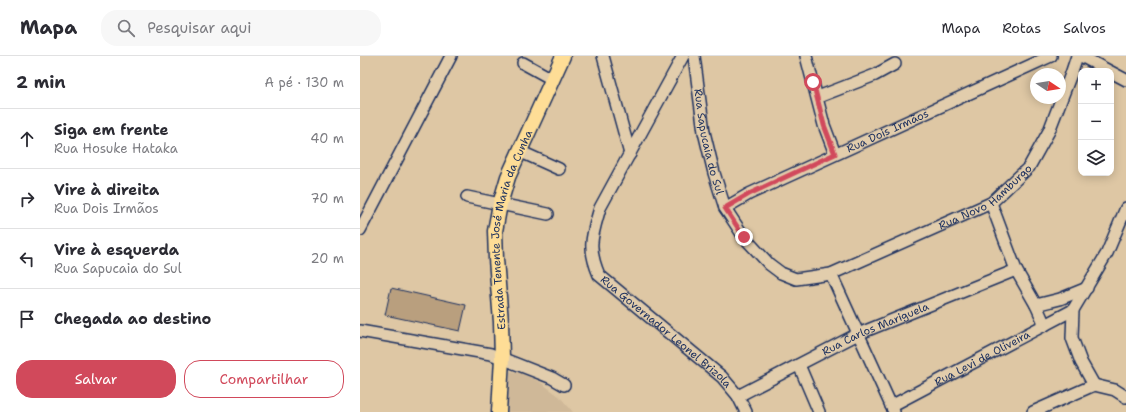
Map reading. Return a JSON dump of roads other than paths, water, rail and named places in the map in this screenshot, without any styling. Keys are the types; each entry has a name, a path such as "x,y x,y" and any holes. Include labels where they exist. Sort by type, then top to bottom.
{"main road":[{"name":"Estrada Tenente José Maria da Cunha","path":"499,412 502,358 496,259 496,231 500,204 508,177 519,151 563,56"}],"street":[{"path":"360,230 451,56"},
{"path":"603,56 630,154"},
{"name":"Rua Governador Leonel Brizola","path":"684,56 600,208 592,235 591,248 593,262 598,275 722,377 738,396 746,412"},
{"name":"Rua Sapucaia do Sul","path":"694,56 704,132 714,173 725,208 744,237 769,264 781,273 796,279 831,274"},
{"path":"806,56 818,97 824,125 835,154"},
{"name":"Rua Dois Irmãos","path":"725,208 749,194 1051,56"},
{"name":"Rua Novo Hamburgo","path":"831,274 991,203 1029,167 1049,131 1077,56"},
{"path":"1081,56 1103,68"},
{"path":"523,63 552,79"},
{"path":"818,97 875,75 895,64"},
{"path":"1114,74 1126,80"},
{"path":"519,151 559,170"},
{"path":"467,197 548,214"},
{"path":"991,203 1016,270 1036,305 1045,325"},
{"path":"1094,385 1081,362 1072,338 1074,310 1108,253 1126,208"},
{"name":"Rua Carlos Mariguela","path":"738,396 858,334 1016,270"},
{"path":"831,274 892,409"},
{"path":"1036,305 1060,299 1087,288"},
{"name":"Rua Levi de Oliveira","path":"892,409 1074,310"},
{"path":"360,331 491,354 552,378 564,385"},
{"path":"798,366 819,412"},
{"path":"1034,412 1094,385 1115,390 1126,397"}]}
